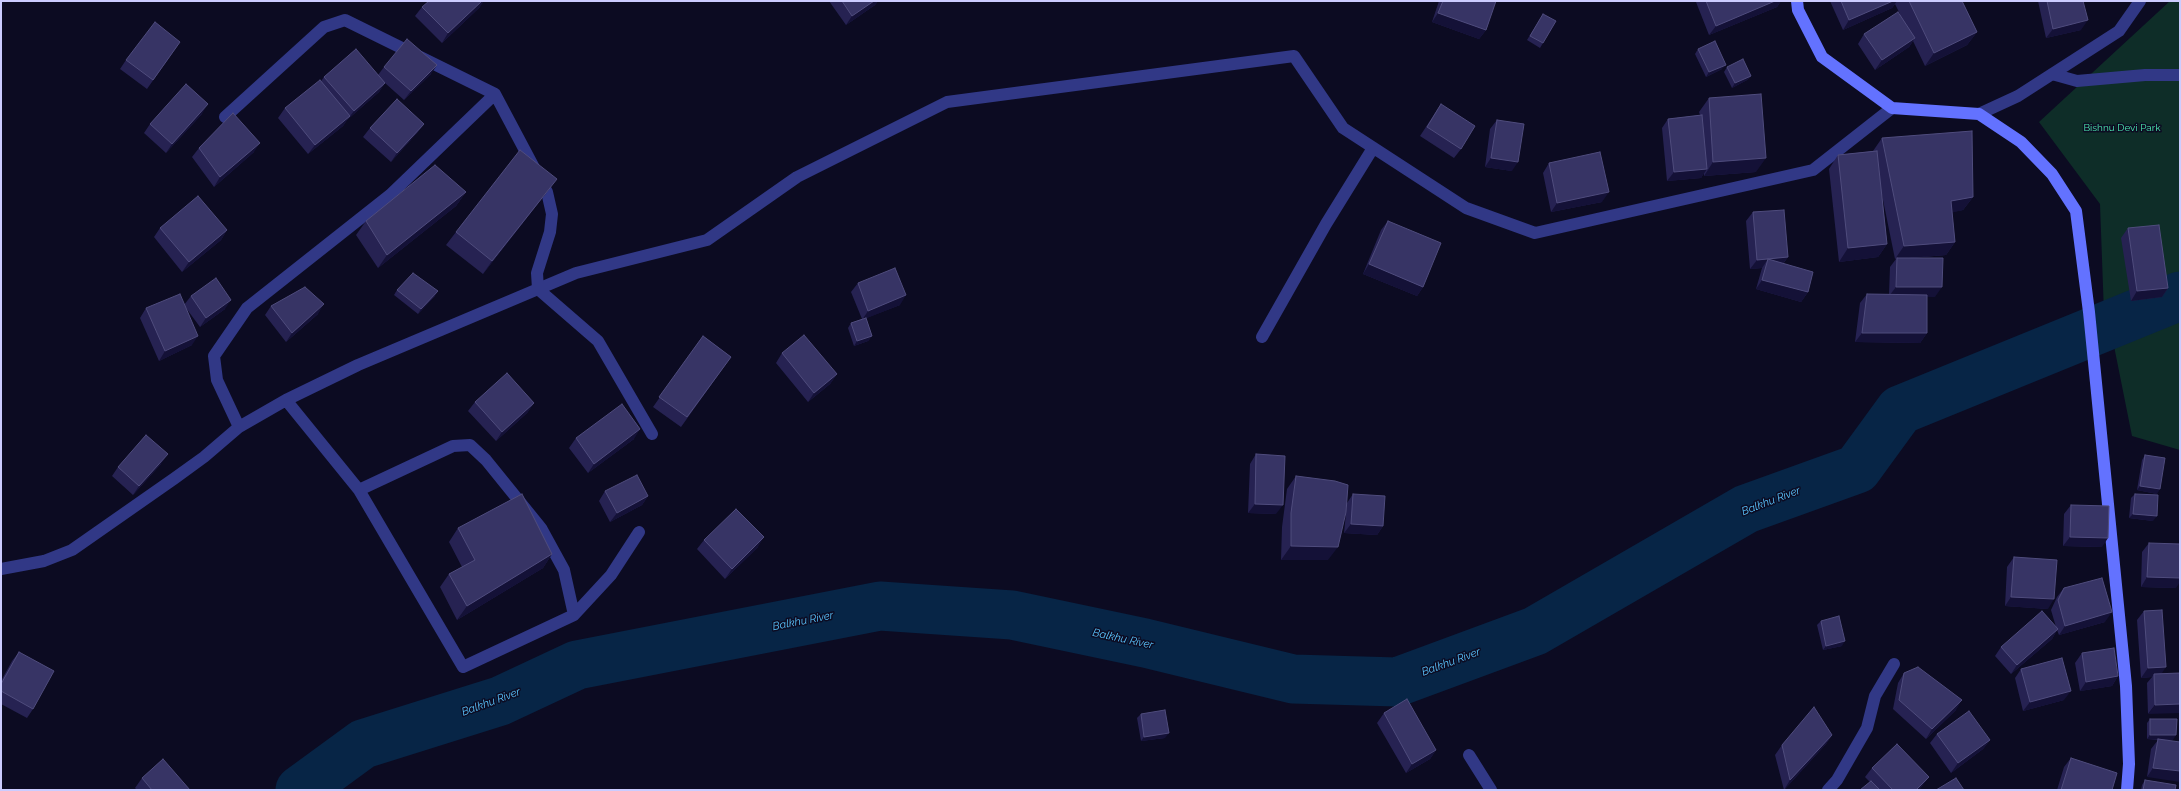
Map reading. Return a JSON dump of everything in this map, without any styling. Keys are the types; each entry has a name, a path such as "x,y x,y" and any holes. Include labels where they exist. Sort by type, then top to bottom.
{"street":[{"path":"1797,1 1798,10 1822,57 1892,108 1979,114 2018,96 2119,31 2140,1"},
{"path":"225,116 324,27 345,20 495,94 547,192 549,199 552,214 550,232 540,262 538,289"},
{"path":"1,569 44,561 72,550 204,457 239,427 286,400 358,365 576,273 707,240 797,177 947,102 1294,56 1343,128 1466,208 1535,233 1813,170 1892,108"},
{"path":"2052,74 2077,81 2145,75 2180,75"},
{"path":"239,427 217,380 214,356 247,308 390,195 495,94"},
{"path":"1979,114 2021,142 2052,174 2076,211 2090,312 2126,686 2129,764 2127,790"},
{"path":"1262,337 1326,224 1374,148"},
{"path":"538,289 598,341 652,434"},
{"path":"286,400 359,490 462,667 574,615 612,575 639,532"},
{"path":"359,490 453,446 470,445 486,460 541,528 564,570 574,615"},
{"path":"1828,790 1837,780 1866,728 1874,696 1894,664"},
{"path":"1469,755 1491,790"}],"green space":[{"name":"Bishnu Devi Park","path":"2170,1 2180,1 2180,450 2132,436 2113,341 2104,314 2100,204 2039,122"}],"building":[{"path":"429,1 482,1 448,33 422,7"},
{"path":"842,1 874,1 852,16"},
{"path":"1443,1 1496,1 1486,30 1438,13"},
{"path":"1706,1 1775,1 1716,26"},
{"path":"1841,1 1893,1 1849,20"},
{"path":"1909,1 1962,1 1977,32 1934,53"},
{"path":"2047,1 2083,1 2088,20 2053,29"},
{"path":"1898,12 1915,38 1882,60 1864,34"},
{"path":"1543,14 1556,21 1543,43 1530,36"},
{"path":"155,22 180,42 153,80 126,60"},
{"path":"407,39 437,65 411,91 384,67"},
{"path":"1715,41 1726,65 1709,72 1698,49"},
{"path":"356,49 385,83 354,111 324,77"},
{"path":"1743,59 1751,76 1735,83 1727,67"},
{"path":"320,80 350,116 315,145 285,108"},
{"path":"186,84 208,104 172,144 150,124"},
{"path":"1761,94 1766,158 1713,162 1709,98"},
{"path":"397,99 424,124 397,153 370,128"},
{"path":"1441,104 1475,126 1461,149 1427,127"},
{"path":"233,113 260,143 220,177 199,148"},
{"path":"1702,115 1707,169 1674,172 1668,119"},
{"path":"1497,120 1524,124 1518,162 1491,158"},
{"path":"1972,131 1973,197 1951,201 1955,242 1904,246 1882,138"},
{"path":"520,150 557,179 492,261 456,232"},
{"path":"1877,151 1887,244 1848,248 1838,155"},
{"path":"1600,152 1609,192 1557,203 1549,163"},
{"path":"435,165 466,192 387,255 366,221"},
{"path":"198,196 227,230 189,262 160,228"},
{"path":"1784,210 1788,257 1757,260 1753,212"},
{"path":"1388,221 1441,243 1423,287 1369,264"},
{"path":"2159,225 2168,288 2137,291 2128,228"},
{"path":"1897,258 1943,258 1942,287 1896,287"},
{"path":"1768,259 1813,272 1808,292 1762,280"},
{"path":"895,268 906,295 868,311 858,283"},
{"path":"413,273 438,291 421,309 397,290"},
{"path":"216,278 231,300 206,318 191,296"},
{"path":"305,287 324,304 292,333 271,306"},
{"path":"180,294 198,336 165,351 146,308"},
{"path":"1867,294 1927,295 1927,333 1862,333"},
{"path":"866,318 872,336 857,341 851,323"},
{"path":"804,335 837,374 814,393 782,353"},
{"path":"703,336 731,357 687,417 659,397"},
{"path":"507,373 534,403 502,432 475,402"},
{"path":"622,404 640,429 594,464 576,438"},
{"path":"146,435 168,454 139,486 118,467"},
{"path":"1256,454 1285,456 1283,505 1255,504"},
{"path":"2145,455 2165,458 2160,489 2140,486"},
{"path":"637,475 648,496 617,513 605,491"},
{"path":"1296,476 1335,481 1348,485 1346,512 1338,547 1291,546 1291,513"},
{"path":"522,494 552,554 467,606 449,574 475,560 458,528"},
{"path":"1353,494 1385,496 1383,526 1351,524"},
{"path":"2135,494 2158,495 2157,516 2133,514"},
{"path":"2071,505 2109,506 2108,538 2070,537"},
{"path":"736,509 764,537 732,569 704,540"},
{"path":"2149,543 2180,544 2180,578 2147,577"},
{"path":"2014,557 2057,560 2054,599 2011,597"},
{"path":"2102,578 2112,612 2065,626 2058,600 2064,588"},
{"path":"2162,610 2166,667 2148,668 2144,611"},
{"path":"2042,611 2058,629 2017,665 2001,647"},
{"path":"1839,616 1845,641 1826,646 1821,621"},
{"path":"2114,648 2118,676 2086,682 2082,653"},
{"path":"19,652 54,671 33,709 1,691 1,684"},
{"path":"2062,658 2071,691 2030,702 2021,669"},
{"path":"1918,667 1962,700 1932,729 1899,700 1904,673"},
{"path":"2180,673 2180,704 2155,705 2154,674"},
{"path":"1407,699 1436,750 1412,764 1384,713"},
{"path":"1814,707 1832,735 1790,780 1782,745"},
{"path":"1165,710 1169,733 1144,737 1141,714"},
{"path":"1969,711 1990,740 1958,763 1937,734"},
{"path":"2150,719 2177,719 2176,735 2150,735"},
{"path":"2158,739 2180,742 2180,771 2153,768"},
{"path":"1897,744 1929,777 1916,790 1893,790 1872,768"},
{"path":"2071,758 2117,773 2112,790 2061,790"},
{"path":"163,759 190,790 152,790 142,778"},
{"path":"1956,778 1964,790 1936,790"},
{"path":"2145,780 2176,785 2175,790 2143,790"},
{"path":"1871,781 1880,790 1860,790"}],"waterway":[{"name":"Balkhu River","path":"300,790 363,744 500,701 577,665 880,606 1012,615 1145,643 1293,679 1397,682 1535,631 1746,509 1857,469 1900,410 2180,296"}]}
